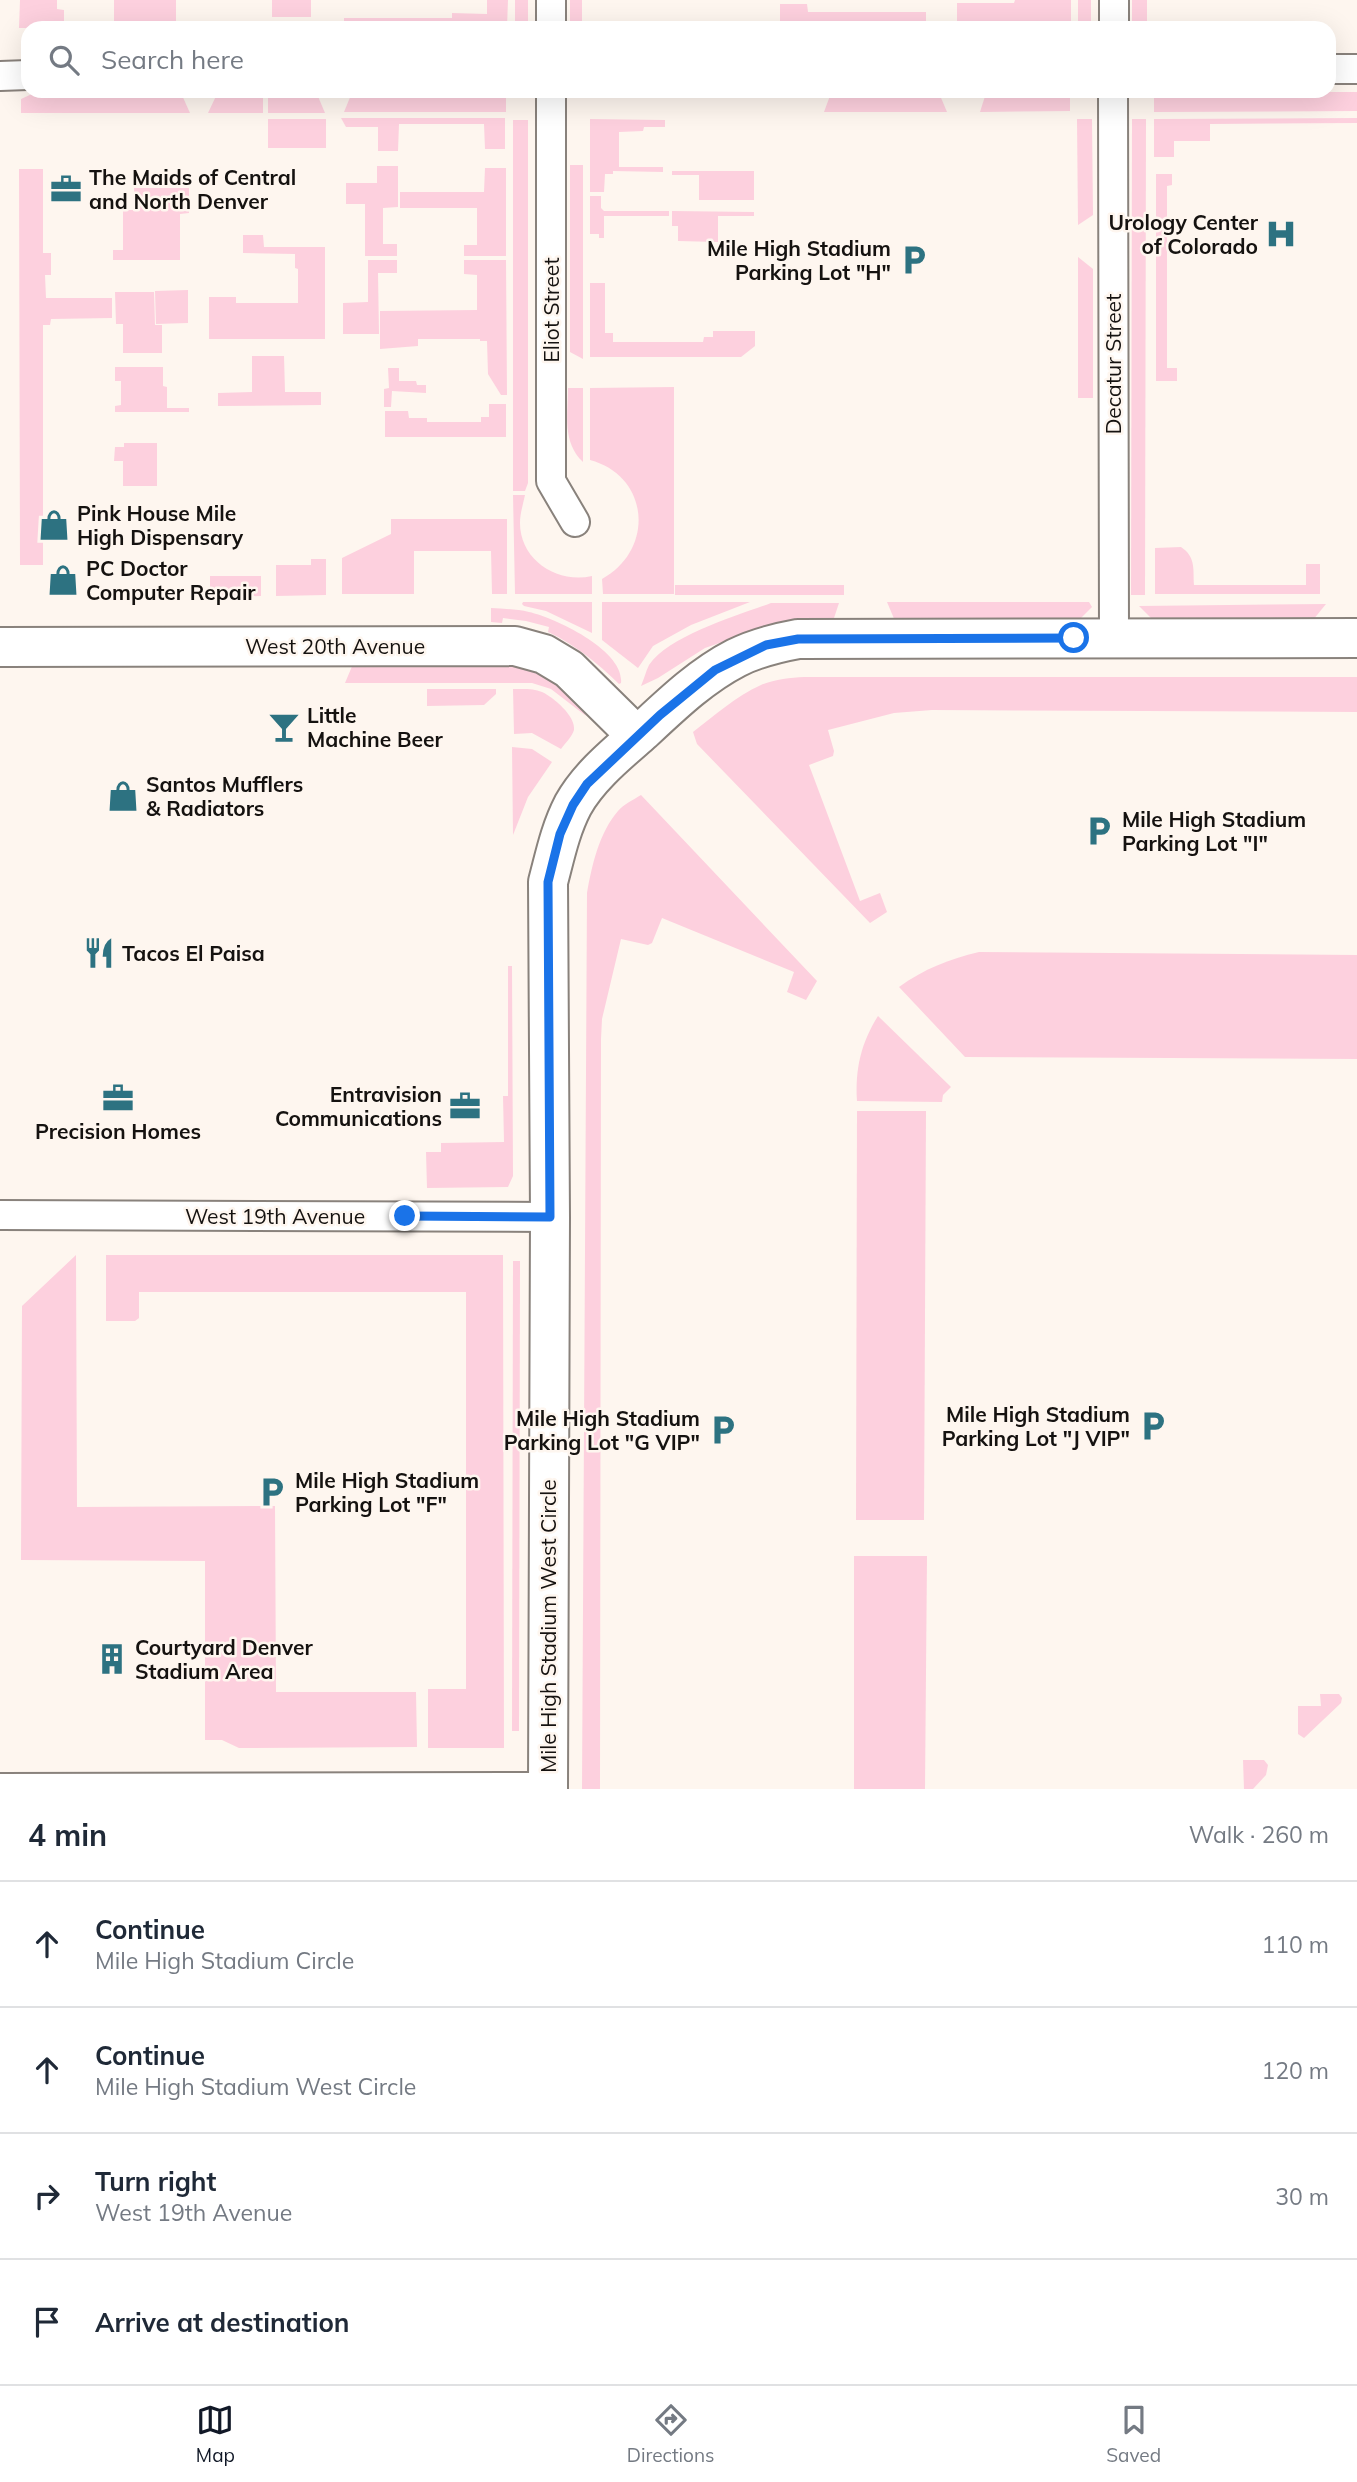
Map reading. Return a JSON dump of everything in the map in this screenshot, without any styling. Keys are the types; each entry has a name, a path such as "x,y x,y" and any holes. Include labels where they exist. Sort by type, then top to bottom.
{"street":[{"path":"551,0 551,21"},
{"path":"1114,0 1114,21"},
{"path":"1336,69 1357,69"},
{"path":"0,76 21,75"},
{"name":"Eliot Street","path":"551,98 551,481 575,522"},
{"name":"Decatur Street","path":"1113,98 1114,638"},
{"name":"Mile High Stadium West Circle","path":"548,1788 548,882 560,834 573,805 587,784 696,684 715,670 766,645 822,638 1357,638"},
{"name":"West 20th Avenue","path":"0,647 515,646 544,654 569,669 637,736"},
{"name":"West 19th Avenue","path":"0,1215 550,1217"},
{"path":"0,1788 548,1788"}],"shaded area":[{"path":"20,0 57,0 57,9 64,10 64,21 21,21 19,28"},
{"path":"114,0 176,0 176,21 114,21"},
{"path":"272,0 311,0 311,17 272,17"},
{"path":"487,0 508,0 507,21 344,21 344,18 452,18 452,13 487,14"},
{"path":"515,0 528,0 528,21 515,21"},
{"path":"570,0 582,0 582,21 570,21"},
{"path":"1015,0 1071,0 1071,21 957,21 957,3 1014,3"},
{"path":"1078,0 1091,0 1091,21 1078,21"},
{"path":"1132,0 1147,0 1147,21 1132,21"},
{"path":"780,4 807,4 808,12 926,12 926,21 780,21"},
{"path":"1336,92 1357,92 1357,111 1154,112 1154,98 1336,98"},
{"path":"183,98 190,113 21,113 21,99"},
{"path":"215,98 263,98 263,113 208,113"},
{"path":"268,98 319,98 325,113 268,113"},
{"path":"350,98 506,98 506,112 344,112"},
{"path":"829,98 941,98 947,112 824,112"},
{"path":"984,98 1070,98 1070,111 980,112"},
{"path":"341,118 505,118 505,149 485,149 484,124 399,124 398,151 378,151 378,127 346,127"},
{"path":"1357,118 1357,123 1210,124 1210,141 1174,141 1174,157 1154,157 1154,119"},
{"path":"268,119 326,119 326,148 268,148"},
{"path":"590,119 665,120 665,127 644,127 643,131 619,132 619,167 663,167 663,172 613,171 613,174 605,174 604,192 590,192"},
{"path":"1077,119 1092,119 1093,215 1078,225"},
{"path":"1132,119 1146,119 1145,595 1131,595"},
{"path":"513,120 528,120 528,483 525,491 513,491"},
{"path":"570,165 583,165 583,359 570,352"},
{"path":"377,166 398,166 398,207 383,208 383,244 397,244 397,256 365,256 365,204 346,204 346,183 377,183"},
{"path":"485,168 506,168 506,256 464,256 464,245 477,245 477,208 400,208 400,192 484,192"},
{"path":"19,169 43,169 43,253 51,253 51,275 45,275 46,298 112,298 112,318 51,319 50,325 43,325 43,565 20,565"},
{"path":"672,171 754,171 754,200 699,200 699,175 672,175"},
{"path":"1156,174 1172,174 1172,185 1167,186 1167,368 1177,368 1177,381 1156,381"},
{"path":"134,188 189,188 189,213 180,214 180,260 113,260 113,250 123,250 123,210 135,210"},
{"path":"590,196 601,196 601,208 604,211 669,211 669,216 604,216 604,238 599,238 599,234 590,234"},
{"path":"672,211 754,212 754,216 718,216 718,242 678,241 678,226 672,226"},
{"path":"243,235 263,235 264,247 325,247 325,339 209,339 209,297 236,297 236,303 298,303 295,254 243,253"},
{"path":"1078,257 1093,269 1093,398 1078,398"},
{"path":"368,260 397,260 397,273 378,273 379,334 343,334 343,303 368,302"},
{"path":"464,260 506,260 507,395 501,395 488,374 487,341 418,339 418,346 380,349 380,311 477,310 477,275 464,274"},
{"path":"590,283 605,283 605,333 613,333 613,342 703,342 704,337 713,337 713,331 755,331 755,346 741,357 590,357"},
{"path":"188,290 188,323 156,324 155,291"},
{"path":"115,292 154,292 155,325 162,325 162,353 123,353 123,324 116,324"},
{"path":"252,356 284,356 285,392 321,392 321,405 218,406 218,393 252,392"},
{"path":"115,367 163,367 167,408 189,408 189,412 115,412 115,406 121,405 121,381 115,381"},
{"path":"388,368 399,368 399,381 416,381 417,385 426,385 426,393 392,391 391,407 384,407 384,389 389,388"},
{"path":"674,387 674,594 603,594 602,579 619,566 631,550 637,533 638,515 634,497 625,481 610,469 590,460 590,388"},
{"path":"568,388 583,388 583,462 576,454 569,437"},
{"path":"489,404 506,404 506,437 385,437 385,411 408,411 409,418 427,418 427,422 481,422 481,417 489,417"},
{"path":"124,443 157,443 157,486 123,486 123,461 114,461 115,447 124,447"},
{"path":"513,495 525,495 520,520 526,548 534,558 554,573 579,578 592,576 592,594 515,594"},
{"path":"391,519 507,519 507,594 492,594 491,551 414,551 414,594 342,594 342,558 391,534"},
{"path":"1181,547 1191,559 1194,585 1306,585 1306,564 1320,564 1320,594 1155,594 1155,548"},
{"path":"311,559 326,559 326,595 276,596 276,565 311,565"},
{"path":"210,576 261,576 261,596 210,597"},
{"path":"675,585 844,585 844,595 675,595"},
{"path":"523,602 592,602 592,633 546,611 524,606"},
{"path":"602,602 750,602 691,625 653,646 638,668 602,640"},
{"path":"887,602 1089,602 1092,607 1080,619 895,621"},
{"path":"771,603 839,603 833,621 774,624 705,648 641,686 649,665 672,644 705,628"},
{"path":"1326,604 1313,620 1154,621 1139,606"},
{"path":"491,608 541,615 587,638 612,659 619,671 621,683 577,649 548,632 549,627 503,618 502,623 491,622"},
{"path":"508,662 553,682 571,697 586,716 551,689 532,683 345,683 353,664"},
{"path":"804,677 1357,677 1357,712 932,710 894,713 828,730 833,756 809,765 860,901 880,893 887,912 870,923 697,744 693,732 761,685"},
{"path":"427,689 496,689 496,694 484,705 427,706"},
{"path":"513,689 542,692 568,713 574,730 561,749 532,733 514,734"},
{"path":"512,747 532,749 552,762 528,797 513,835"},
{"path":"641,795 817,981 806,1000 787,992 794,972 662,918 652,943 648,945 621,939 602,1019 601,1039 600,1789 582,1789 587,893 594,861 606,829 620,809"},
{"path":"979,952 1357,955 1357,1059 965,1057 899,987 937,965"},
{"path":"508,966 512,966 513,1176 508,1187 427,1188 426,1152 441,1152 441,1143 504,1142 503,1096 508,1096"},
{"path":"878,1016 951,1087 943,1095 942,1102 857,1101 860,1057"},
{"path":"857,1111 926,1111 924,1520 856,1520"},
{"path":"76,1255 77,1507 275,1506 276,1692 416,1692 417,1747 239,1748 222,1740 205,1740 205,1561 21,1560 22,1306"},
{"path":"106,1255 503,1255 504,1748 428,1748 428,1689 466,1689 466,1292 139,1292 139,1318 135,1321 106,1321"},
{"path":"513,1261 520,1261 519,1731 512,1731"},
{"path":"854,1556 927,1556 925,1789 854,1789"},
{"path":"1320,1694 1339,1694 1341,1703 1304,1738 1298,1734 1298,1706 1321,1706"},
{"path":"1243,1760 1264,1760 1268,1765 1266,1775 1253,1789 1244,1789"}],"place":[{"name":"The Maids of Central and North Denver","path":"66,189"},
{"name":"Urology Center of Colorado","path":"1281,234"},
{"name":"Mile High Stadium Parking Lot \"H\"","path":"914,260"},
{"name":"Pink House Mile High Dispensary","path":"54,525"},
{"name":"PC Doctor Computer Repair","path":"63,580"},
{"name":"Little Machine Beer","path":"284,727"},
{"name":"Santos Mufflers & Radiators","path":"123,796"},
{"name":"Mile High Stadium Parking Lot \"I\"","path":"1099,831"},
{"name":"Tacos El Paisa","path":"99,953"},
{"name":"Precision Homes","path":"118,1098"},
{"name":"Entravision Communications","path":"465,1106"},
{"name":"Mile High Stadium Parking Lot \"J VIP\"","path":"1153,1426"},
{"name":"Mile High Stadium Parking Lot \"G VIP\"","path":"723,1430"},
{"name":"Mile High Stadium Parking Lot \"F\"","path":"272,1492"},
{"name":"Courtyard Denver Stadium Area","path":"112,1659"}],"route":[{"path":"405,1216 550,1217 548,882 560,834 573,805 587,784 696,684 715,670 766,645 798,639 1074,638"}]}
